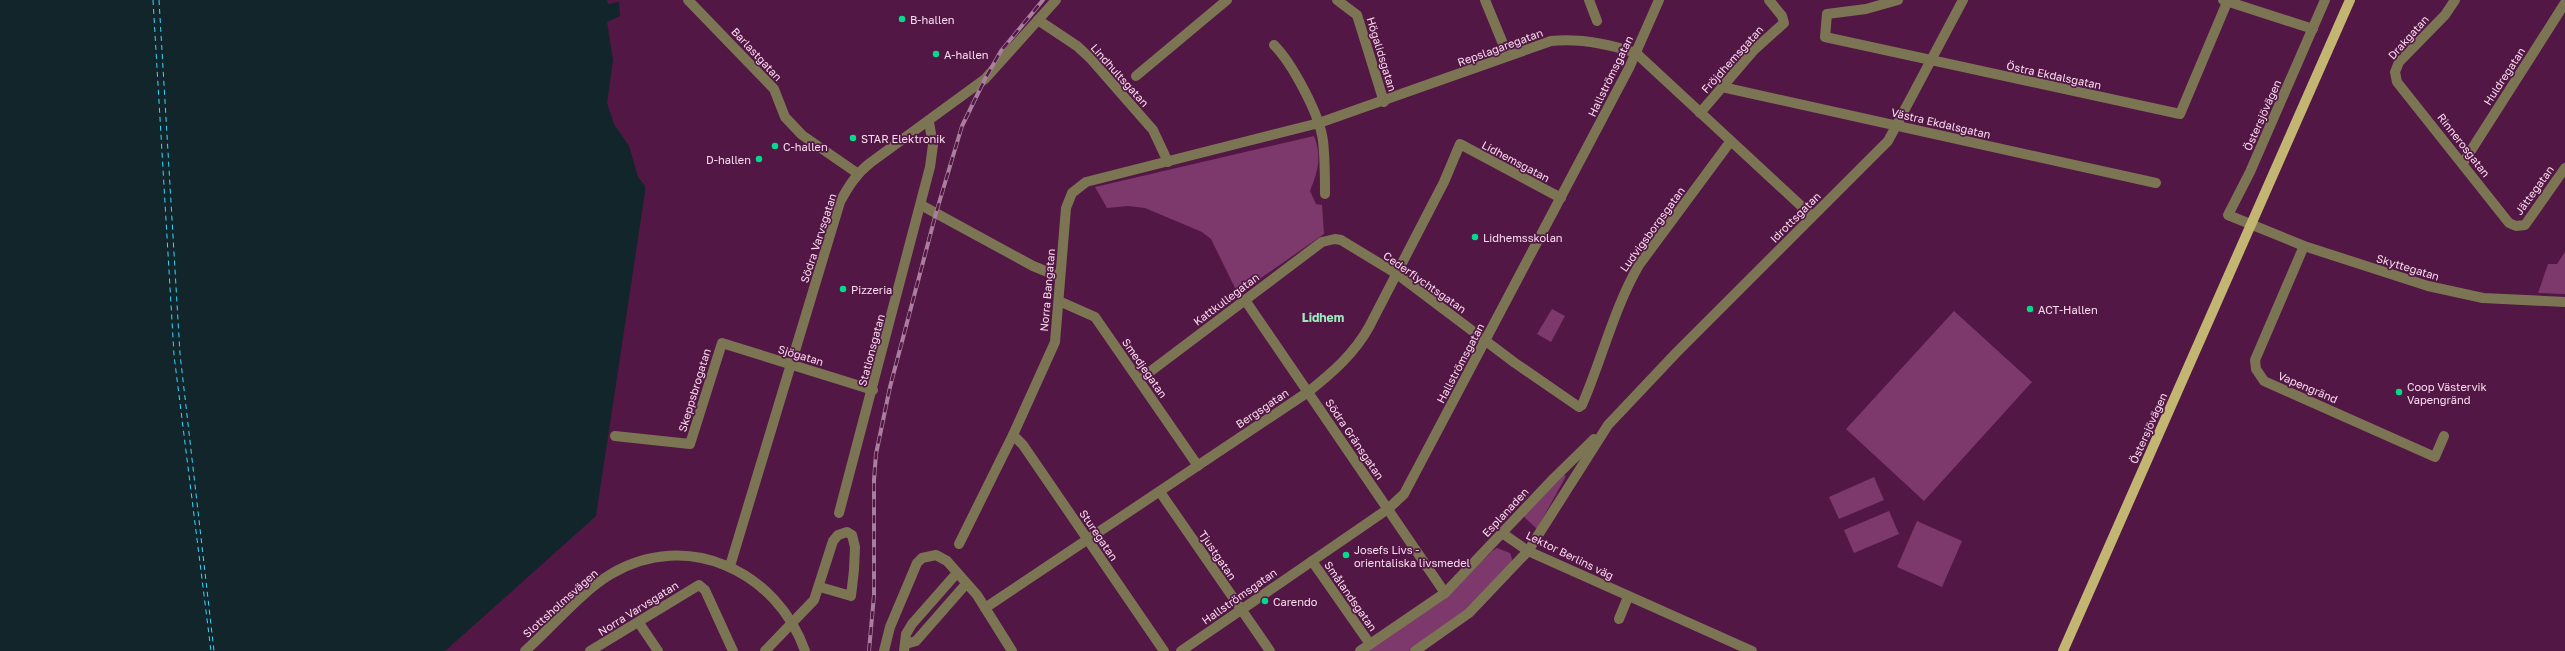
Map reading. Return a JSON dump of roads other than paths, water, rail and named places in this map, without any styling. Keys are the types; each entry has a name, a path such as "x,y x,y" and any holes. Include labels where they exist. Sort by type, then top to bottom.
{"main road":[{"name":"Östersjövägen","path":"2065,648 2350,0"}],"street":[{"name":"Barlastgatan","path":"688,0 774,89 786,117 802,134 857,173"},
{"name":"Södra Varvsgatan","path":"730,566 840,202 857,173 929,122 994,71 1056,0"},
{"path":"1136,76 1227,0"},
{"path":"1486,0 1508,56"},
{"path":"1589,0 1597,21"},
{"name":"Hallströmsgatan","path":"1181,651 1240,609 1388,509 1404,494 1486,341 1636,53 1659,0"},
{"name":"Fröjdhemsgatan","path":"1700,113 1754,50 1784,23 1782,16 1769,0"},
{"name":"Östra Ekdalsgatan","path":"1898,0 1866,9 1828,14 1825,37 2180,114 2226,0"},
{"name":"Idrottsgatan","path":"1607,426 1812,216 1876,155 1897,126 1963,0"},
{"path":"2226,0 2313,29"},
{"name":"Östersjövägen","path":"2251,224 2228,215 2250,172 2326,0"},
{"name":"Drakgatan","path":"2395,72 2399,62 2445,15 2455,0"},
{"name":"Högalidsgatan","path":"1345,2 1358,15 1384,102"},
{"name":"Huldregatan","path":"2463,163 2565,3"},
{"name":"Lindhultsgatan","path":"1038,20 1077,46 1090,58 1153,130 1168,162"},
{"name":"Repslagaregatan","path":"1168,162 1319,124 1384,102 1508,56 1560,40 1605,45 1636,53 1730,142 1812,216"},
{"path":"1274,46 1287,58 1319,124 1323,140 1326,194"},
{"name":"Rinnerosgatan","path":"2395,72 2398,82 2509,223 2521,225"},
{"name":"Västra Ekdalsgatan","path":"1722,88 2156,183"},
{"name":"Stationsgatan","path":"839,513 873,390 933,154 929,122"},
{"name":"Ludvigsborgsgatan","path":"1582,406 1627,285 1639,265 1730,142"},
{"name":"Lidhemsgatan","path":"1460,144 1561,198"},
{"name":"Bergsgatan","path":"985,608 1308,392 1337,368 1361,341 1444,182 1460,144"},
{"name":"Norra Bangatan","path":"959,544 1013,434 1055,342 1066,208 1072,193 1086,182 1168,162"},
{"name":"Jättegatan","path":"2521,225 2525,225 2565,168"},
{"path":"921,205 1033,266 1060,277"},
{"name":"Skyttegatan","path":"2251,224 2304,246 2392,276 2457,293 2483,298 2565,302"},
{"name":"Cederflychtsgatan","path":"1328,240 1341,240 1397,274 1576,407 1582,406"},
{"name":"Kattkullegatan","path":"1139,380 1328,240"},
{"name":"Vapengränd","path":"2304,246 2255,360 2259,375 2264,382 2435,457 2444,436"},
{"name":"Södra Gränsgatan","path":"1245,300 1445,593"},
{"name":"Smedjegatan","path":"1059,301 1096,316 1198,466"},
{"name":"Sjögatan","path":"722,343 873,390"},
{"name":"Skeppsbrogatan","path":"615,436 690,444 722,343"},
{"path":"1415,651 1469,613 1528,551 1607,426"},
{"name":"Esplanaden","path":"1360,651 1445,593 1554,478 1607,426"},
{"name":"Sturegatan","path":"1013,434 1023,445 1164,651"},
{"name":"Tjustgatan","path":"1160,492 1270,651"},
{"path":"765,651 793,624 814,600 820,588 833,541 838,535 847,532 852,535 854,547 851,596 820,588"},
{"name":"Lektor Berlins väg","path":"1502,533 1528,551 1628,597 1752,651"},
{"path":"884,651 890,627 917,563 930,555 941,556 977,595 1012,651"},
{"name":"Slottsholmsvägen","path":"525,651 597,583 644,559 680,556 730,566 758,583 774,598 793,624 805,651"},
{"name":"Smålandsgatan","path":"1312,561 1370,644"},
{"path":"905,648 906,634 912,624 956,574"},
{"path":"905,648 916,641 966,584"},
{"name":"Norra Varvsgatan","path":"590,651 639,623 700,585 705,590 733,651"},
{"path":"1619,619 1628,597"},
{"path":"639,623 658,651"},
{"path":"606,642 612,651"}],"water":[{"path":"0,0 607,0 608,4 619,2 620,16 607,22 613,60 607,103 614,124 629,146 638,177 645,186 645,192 596,516 445,651 0,651"}],"railway":[{"path":"869,651 874,595 874,480 876,454 890,387 936,213 962,126 985,79 1001,51 1043,0"}],"place":[{"name":"B-hallen","path":"902,19"},
{"name":"A-hallen","path":"936,54"},
{"name":"STAR Elektronik","path":"853,138"},
{"name":"C-hallen","path":"775,146"},
{"name":"D-hallen","path":"759,159"},
{"name":"Lidhemsskolan","path":"1475,237"},
{"name":"Pizzeria","path":"843,289"},
{"name":"ACT-Hallen","path":"2030,309"},
{"name":"Coop Västervik Vapengränd","path":"2399,392"},
{"name":"Josefs Livs - orientaliska livsmedel","path":"1346,555"},
{"name":"Carendo","path":"1265,601"}],"district":[{"name":"Lidhem","path":"1323,317"}]}
